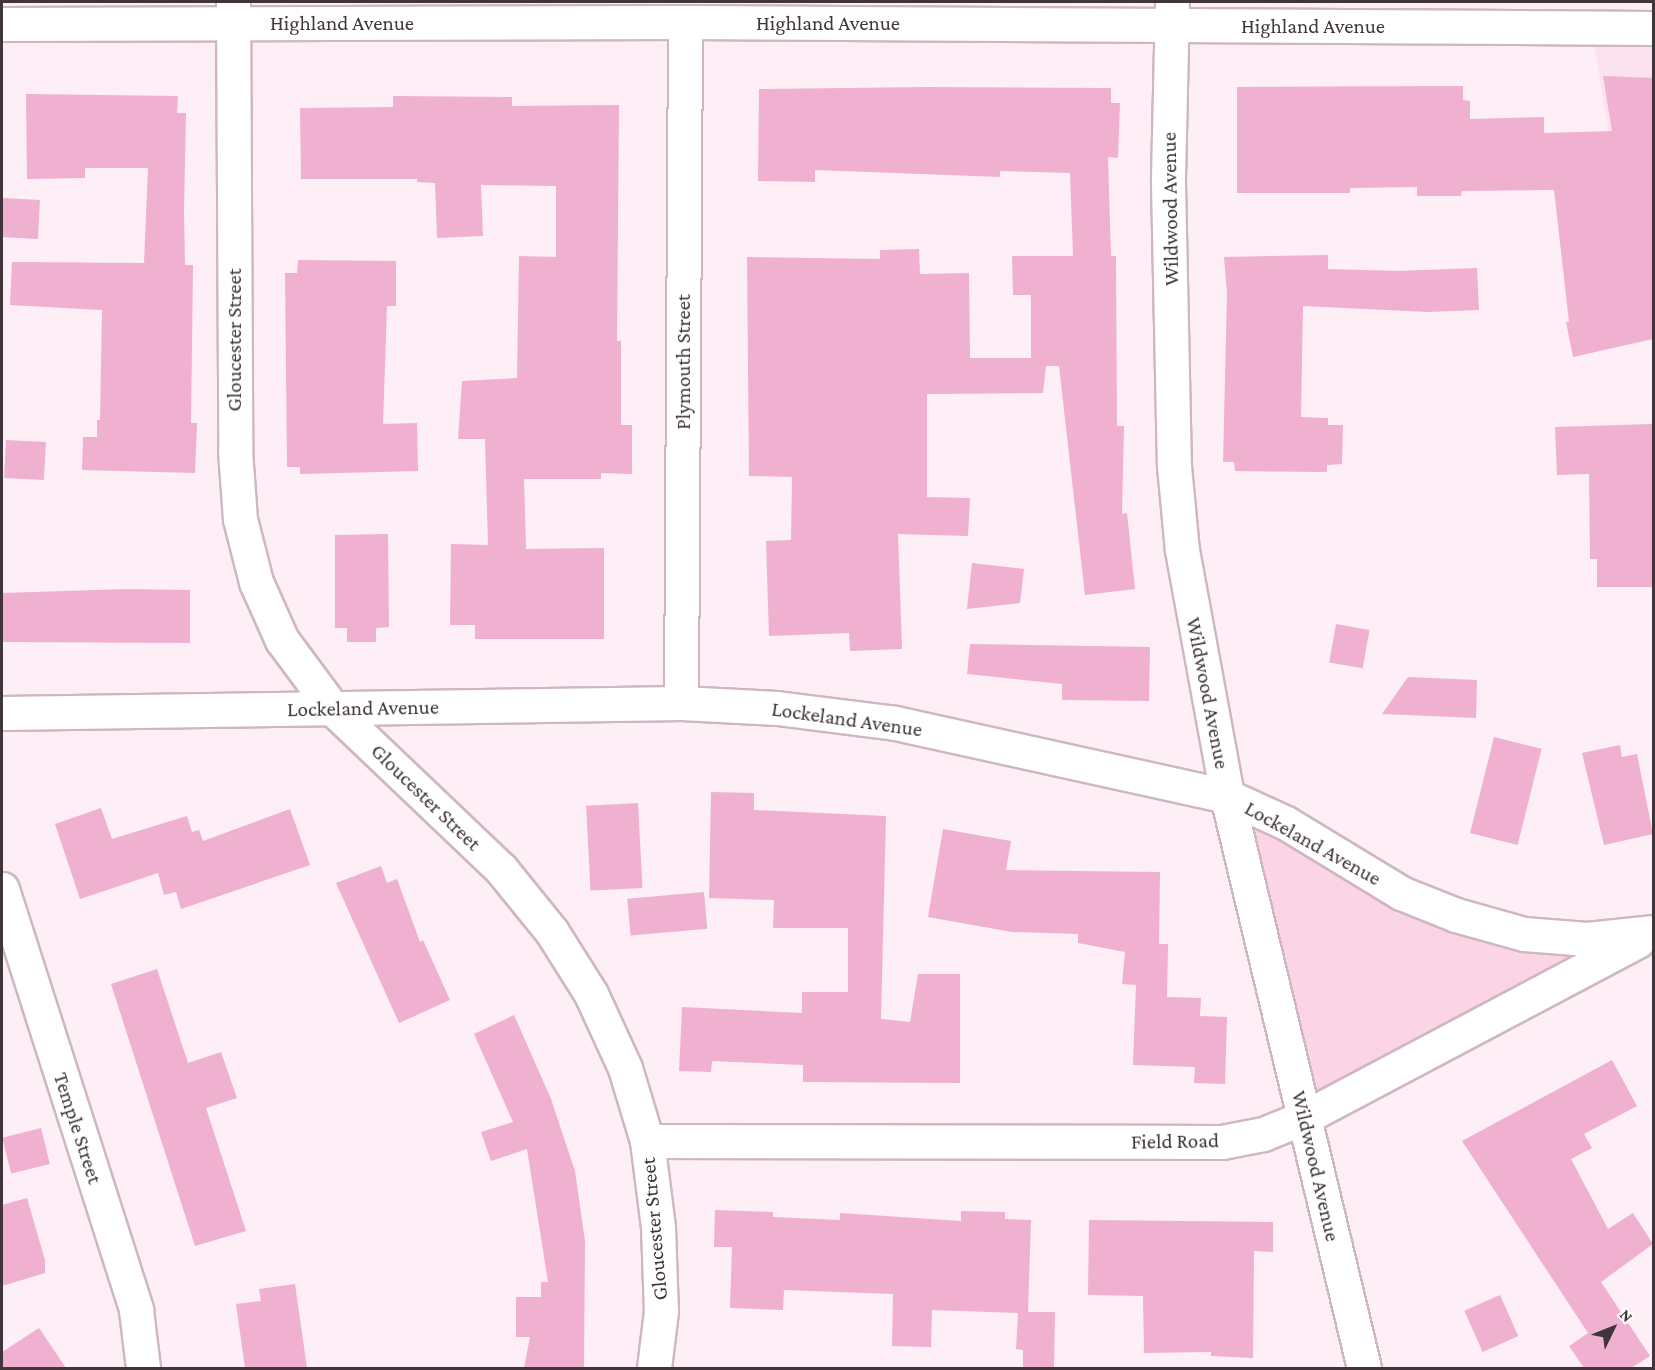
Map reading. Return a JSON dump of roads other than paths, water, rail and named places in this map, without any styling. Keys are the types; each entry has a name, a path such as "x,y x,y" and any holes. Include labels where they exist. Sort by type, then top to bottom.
{"street":[{"name":"Highland Avenue","path":"2,24 233,12 685,22 1171,14 1653,28"},
{"name":"Gloucester Street","path":"233,12 235,450 240,519 256,582 282,640 333,709 501,869 552,932 591,994 625,1068 646,1142 658,1227 661,1311 654,1368"},
{"name":"Wildwood Avenue","path":"1171,14 1168,183 1174,466 1196,633 1227,796 1364,1368"},
{"name":"Plymouth Street","path":"681,703 685,22"},
{"name":"Lockeland Avenue","path":"2,713 681,703 777,708 895,723 1227,796 1286,823 1401,893 1456,915 1524,934 1587,939 1653,932"},
{"name":"Temple Street","path":"2,889 136,1310 143,1368"},
{"name":"Field Road","path":"646,1142 1222,1142 1263,1134 1305,1117 1653,932"}]}
